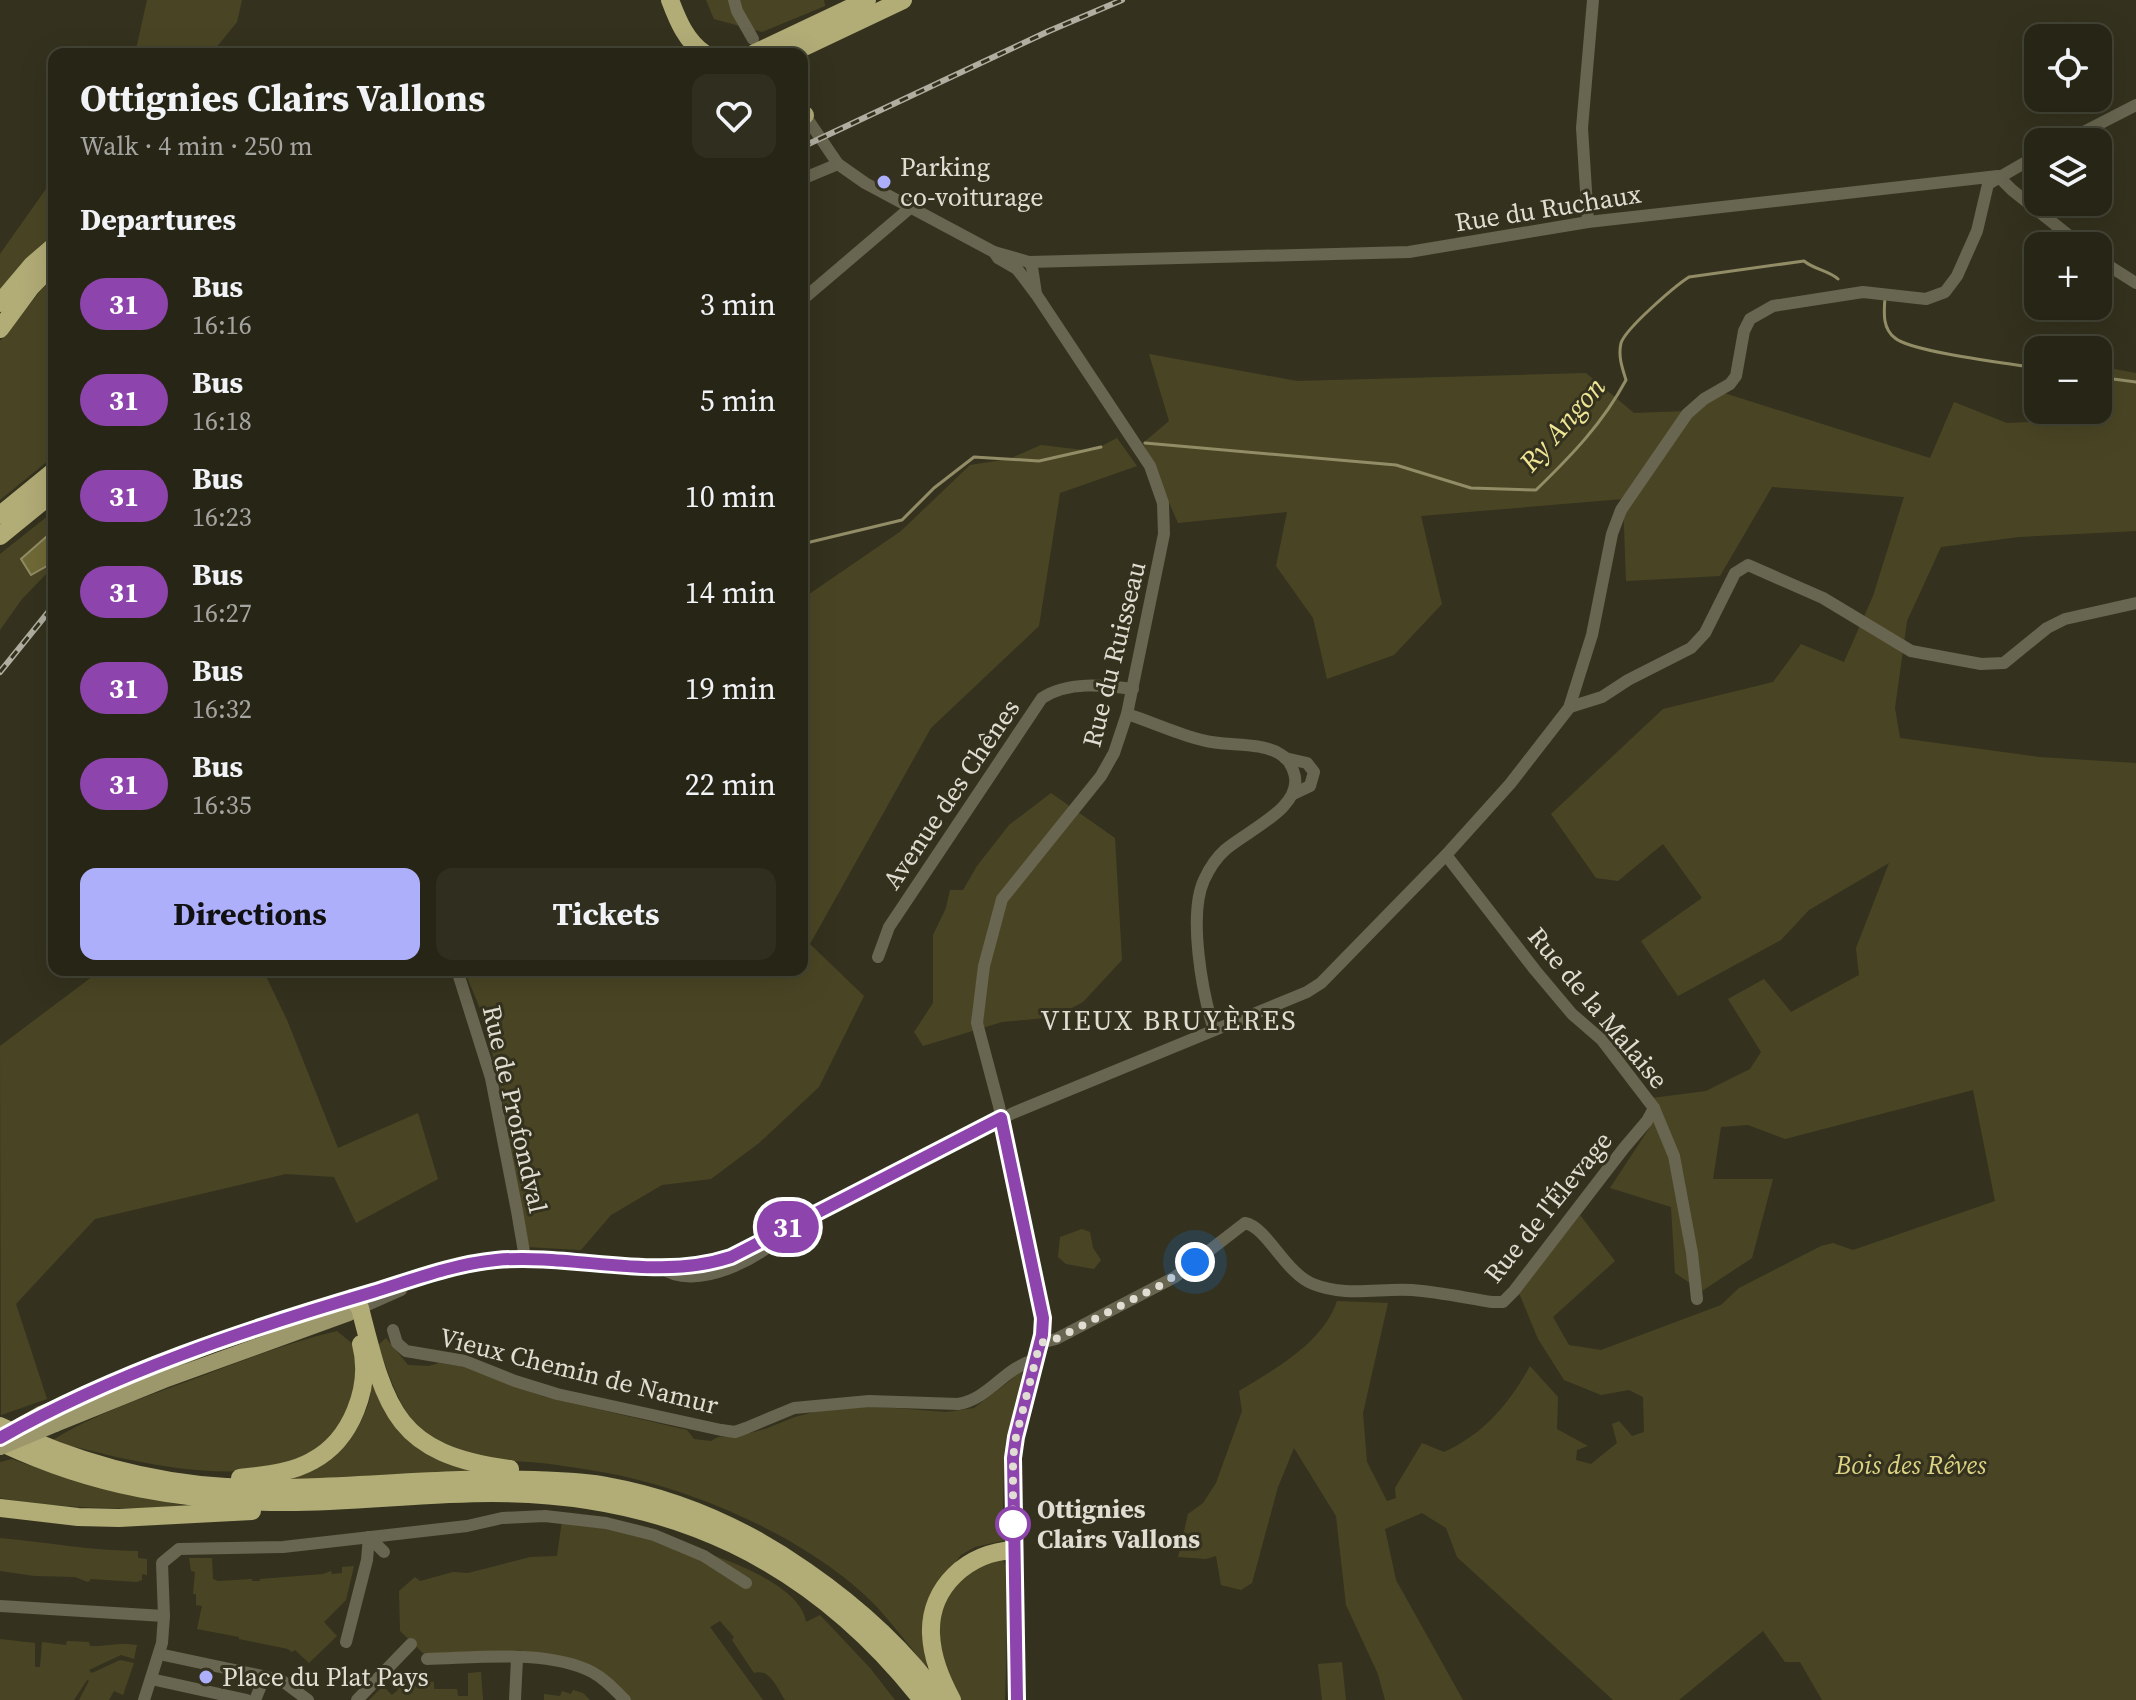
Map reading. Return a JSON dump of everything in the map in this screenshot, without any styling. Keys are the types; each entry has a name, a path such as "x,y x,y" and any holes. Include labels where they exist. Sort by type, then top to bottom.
{"highway":[{"path":"670,0 682,29 696,48"},
{"path":"753,46 867,0"},
{"path":"802,48 903,0"},
{"path":"682,29 682,48"},
{"path":"0,303 48,251"},
{"path":"0,329 48,269"},
{"path":"0,515 48,476"},
{"path":"0,536 48,497"},
{"path":"354,1307 392,1406 417,1438 462,1461 559,1474 579,1482"},
{"path":"224,1486 233,1479 304,1465 326,1452 345,1431 361,1395 364,1370 354,1307"},
{"path":"0,1426 43,1447 110,1469 146,1477 224,1486 288,1487 493,1479 579,1482 660,1498 697,1511 852,1604 885,1634 941,1700"},
{"path":"0,1442 70,1471 145,1491 187,1498 290,1502 493,1493 584,1499 620,1505 688,1524 780,1561 843,1614 898,1669 922,1700"},
{"path":"0,1508 78,1517 119,1518 246,1513 290,1502"},
{"path":"952,1700 937,1668 932,1648 930,1631 937,1599 945,1585 969,1562 984,1555 1014,1550"}],"main road":[{"path":"0,1442 48,1419 164,1380 354,1307"}],"street":[{"path":"734,0 753,46"},
{"path":"1588,222 1582,128 1593,0"},
{"path":"2091,128 2136,105"},
{"path":"808,121 838,164 808,176"},
{"name":"Rue du Ruchaux","path":"1026,268 1057,262 1409,252 1588,222 1998,176 2024,162"},
{"name":"Rue du Ruisseau","path":"838,164 910,208 1026,268 1036,294 1141,450 1160,492 1164,534 1133,689 1114,753 1101,776 1002,899 984,966 977,1023 1001,1118 1043,1318 1013,1458 1017,1700"},
{"path":"354,1307 441,1273 496,1260 660,1267 708,1264 731,1257 1001,1118 1318,986 1446,855 1510,784 1570,707 1592,635 1612,534 1621,510 1687,414 1704,399 1730,384 1736,376 1744,331 1750,319 1773,306 1863,292 1926,299 1945,292 1957,276 1977,231 1988,184 1998,176 2064,232"},
{"path":"808,294 910,208"},
{"path":"2112,268 2136,283"},
{"path":"1570,707 1602,697 1691,648 1705,633 1735,573 1748,565 1823,598 1911,651 1981,664 2004,663 2047,628 2065,619 2136,603"},
{"name":"Avenue des Chênes","path":"878,957 889,927 1042,698 1066,687 1113,686 1133,689"},
{"path":"1127,714 1204,741 1268,749 1285,758 1307,763 1314,772 1310,786 1293,794"},
{"path":"1214,1030 1197,933 1200,889 1214,863 1227,849 1283,808 1293,794 1295,776 1285,758"},
{"name":"Rue de la Malaise","path":"1446,855 1535,970 1572,1014 1602,1040 1654,1108 1674,1156 1697,1299"},
{"name":"Rue de Profondval","path":"459,976 491,1078 524,1252 522,1260"},
{"name":"Rue de l'Élevage","path":"1040,1343 1056,1339 1170,1280 1245,1223 1256,1228 1297,1276 1318,1286 1346,1291 1413,1290 1503,1302 1647,1121 1654,1108"},
{"name":"Vieux Chemin de Namur","path":"393,1330 397,1343 406,1351 465,1361 557,1394 735,1432 794,1408 869,1401 970,1402 980,1398 1015,1369 1036,1360"},
{"path":"144,1700 159,1654 164,1616 162,1563 179,1549 283,1547 467,1526 514,1516 590,1520 632,1528 668,1540 704,1556 746,1583"},
{"path":"369,1537 384,1552"},
{"path":"346,1642 367,1560 369,1537"},
{"path":"0,1606 164,1616"},
{"path":"357,1700 411,1644"},
{"path":"159,1654 281,1680 308,1700"},
{"path":"515,1700 517,1658"},
{"path":"427,1659 517,1658 576,1665 607,1682 625,1700"},
{"path":"255,1700 265,1676"},
{"path":"151,1679 247,1700"}],"green space":[{"path":"147,0 242,0 237,22 216,48 136,48"},
{"path":"706,0 824,0 825,6 762,32 714,19"},
{"path":"48,186 48,240 0,293 0,254"},
{"path":"48,281 48,461 0,500 0,341"},
{"name":"Bois des Rêves","path":"1149,354 1297,381 1586,373 1634,413 1688,411 1724,393 1930,458 1954,402 2007,423 2112,424 2112,368 2136,373 2136,531 2019,537 1941,547 1907,621 1895,708 1900,738 2039,757 2136,763 2136,1700 1822,1700 1800,1662 1785,1662 1763,1631 1679,1700 1613,1700 1457,1557 1446,1528 1422,1513 1385,1529 1396,1580 1463,1700 1385,1700 1378,1674 1346,1605 1336,1516 1294,1448 1278,1487 1252,1583 1241,1590 1221,1585 1216,1556 1206,1559 1178,1557 1188,1514 1203,1503 1216,1483 1242,1411 1239,1391 1296,1354 1321,1330 1337,1301 1388,1303 1363,1413 1367,1462 1387,1501 1396,1498 1395,1488 1422,1443 1444,1452 1471,1436 1504,1405 1530,1366 1558,1397 1557,1429 1588,1446 1577,1450 1576,1460 1591,1464 1617,1443 1612,1424 1619,1421 1632,1436 1644,1432 1643,1397 1629,1390 1601,1395 1564,1380 1538,1339 1519,1293 1580,1215 1615,1261 1553,1317 1569,1345 1601,1350 1721,1305 1739,1288 1821,1246 1833,1243 1853,1250 1995,1201 1973,1090 1785,1139 1748,1125 1721,1127 1713,1179 1773,1179 1752,1258 1702,1291 1675,1273 1671,1207 1610,1188 1650,1127 1652,1098 1706,1091 1750,1069 1761,1052 1728,999 1764,979 1791,1012 1859,975 1856,948 1889,863 1809,910 1781,940 1678,996 1641,941 1702,898 1663,844 1618,881 1596,878 1551,814 1663,709 1773,682 1801,644 1844,662 1873,596 1904,497 1772,487 1720,576 1626,581 1623,499 1421,516 1442,604 1394,655 1327,679 1313,618 1276,566 1287,512 1178,523 1143,443 1169,421"},
{"path":"1117,438 1137,466 1060,493 1039,626 931,728 810,944 864,996 819,1087 759,1143 711,1179 662,1185 611,1215 581,1250 527,1247 499,1080 483,1016 466,976 808,976 808,595 901,531 970,465 1009,459 1041,445 1092,451"},
{"path":"48,516 48,572 22,599 0,630 0,554"},
{"path":"1051,793 1115,838 1122,960 1083,1002 1055,1017 1002,1022 923,1046 914,1032 933,1003 933,935 946,908 950,890 963,890 977,866 1009,825"},
{"path":"93,976 266,976 287,1020 338,1148 418,1113 438,1179 356,1223 334,1177 286,1174 95,1219 16,1304 47,1399 1,1415 0,1046"},
{"path":"1082,1229 1090,1232 1093,1248 1101,1260 1094,1269 1066,1264 1058,1257 1060,1237"},
{"path":"337,1331 354,1345 357,1372 340,1424 311,1452 273,1467 229,1471 181,1468 51,1441 134,1401 261,1354"},
{"path":"386,1338 408,1365 439,1363 465,1367 545,1397 687,1430 694,1439 711,1441 765,1429 830,1408 870,1406 946,1412 974,1408 1011,1380 1024,1364 1004,1462 1006,1540 975,1547 961,1555 950,1570 924,1636 927,1668 877,1607 850,1582 784,1538 747,1519 708,1502 632,1478 556,1465 465,1455 441,1445 417,1426 400,1401 378,1345"},
{"path":"370,1362 393,1421 476,1472 269,1481 329,1456 351,1436 370,1400"},
{"path":"12,1459 102,1488 195,1507 73,1507 0,1498 0,1462"},
{"path":"563,1514 701,1551 772,1582 795,1601 806,1622 820,1615 870,1668 895,1700 785,1700 769,1676 754,1673 732,1640 734,1637 720,1621 710,1627 763,1700 629,1700 602,1675 520,1650 426,1656 400,1631 399,1591 415,1577 420,1581 453,1572 468,1573 530,1557 557,1556"},
{"path":"0,1538 138,1551 138,1558 147,1559 147,1575 142,1574 142,1580 137,1582 91,1579 88,1582 75,1577 0,1571"},
{"path":"189,1558 212,1558 213,1579 218,1581 260,1581 331,1571 332,1574 342,1573 342,1567 354,1566 346,1600 324,1622 337,1636 309,1663 295,1650 292,1652 197,1629 202,1606 196,1605 196,1594 193,1594 195,1572 191,1571"},
{"path":"994,1558 1003,1561 1009,1570 1005,1700 960,1700 938,1649 937,1623 949,1591 962,1576"},
{"path":"0,1639 35,1643 35,1667 40,1667 42,1642 66,1645 67,1641 89,1642 90,1646 137,1645 134,1659 121,1655 89,1670 92,1673 120,1660 134,1663 123,1695 114,1691 109,1700 79,1700 87,1680 74,1700 0,1700"},
{"path":"1342,1662 1346,1700 1322,1700 1318,1664"},
{"path":"397,1670 417,1687 423,1680 434,1682 434,1689 457,1689 458,1696 468,1696 468,1673 481,1672 483,1700 369,1700 383,1686 392,1695 398,1690 388,1679"},
{"path":"573,1690 583,1693 590,1700 544,1700 544,1694 560,1696 562,1691 571,1694"}],"shaded area":[{"path":"48,535 48,565 31,575 21,559"}],"waterway":[{"name":"Ry Angon","path":"1145,443 1396,465 1471,488 1536,490 1586,438 1617,396 1626,380 1620,352 1625,336 1689,277 1804,261 1838,279"},
{"name":"Ry Angon","path":"1885,297 1888,329 1895,338 1905,343 1940,353 2024,366"},
{"name":"Ry Angon","path":"2112,379 2136,382"},
{"name":"Ry Angon","path":"808,543 902,520 934,488 974,457 1039,461 1101,447"}],"railway":[{"path":"808,144 1122,0"},
{"path":"0,672 48,612"}],"bus line":[{"name":"31","path":"0,1438 53,1408 210,1345 425,1276 496,1260 687,1267 731,1257 1001,1118 1043,1318 1042,1335 1013,1458 1017,1700"}],"place":[{"name":"Parking co-voiturage","path":"884,182"},
{"name":"Ottignies Clairs Vallons","path":"1013,1524"},
{"name":"Place du Plat Pays","path":"206,1677"}],"district":[{"name":"VIEUX BRUYÈRES","path":"1169,1020"}],"route":[{"path":"1013,1524 1016,1437 1040,1343 1056,1339 1161,1285 1195,1262"}]}
